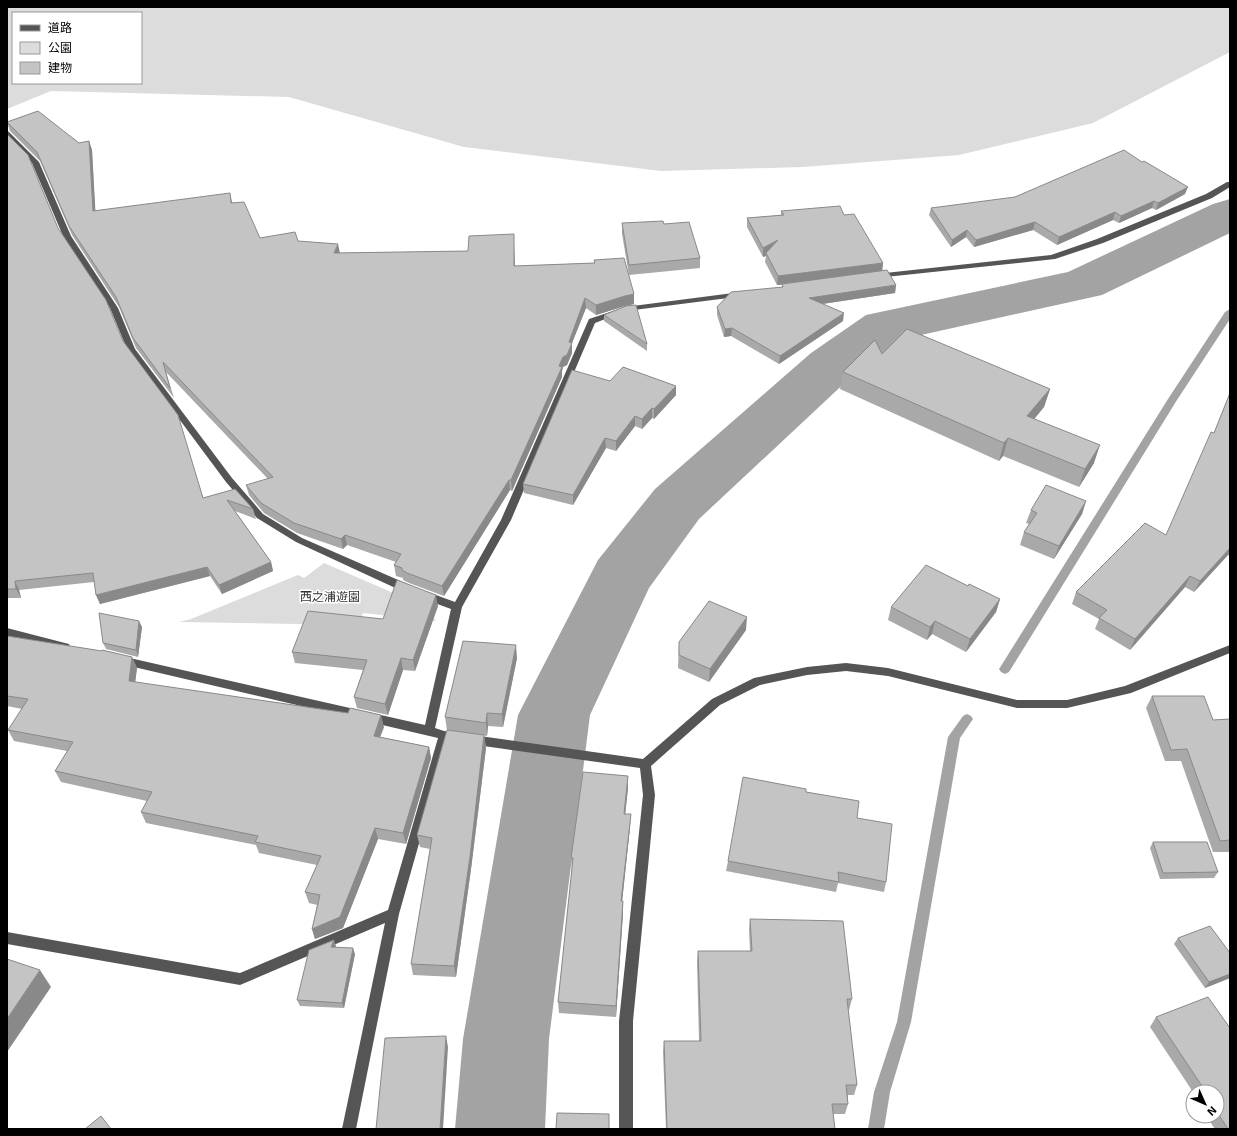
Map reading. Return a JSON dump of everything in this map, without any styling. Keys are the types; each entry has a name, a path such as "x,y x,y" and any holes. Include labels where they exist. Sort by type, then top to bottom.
{"street":[{"path":"7,133 35,162 67,236 114,308 131,349 229,480 260,516 299,540 404,587 457,607"},
{"path":"866,278 1052,257 1100,241 1202,199 1230,184"},
{"path":"429,731 457,607 506,520 592,321 625,309 749,293"},
{"path":"7,632 74,649"},
{"path":"645,764 716,702 758,681 807,671 846,667 888,672 1017,704 1067,704 1127,690 1230,649"},
{"path":"112,658 429,731 444,736 645,764"},
{"path":"350,1129 393,914 444,736"},
{"path":"626,1129 626,1021 649,795 645,764"},
{"path":"7,938 240,979 393,914"}],"green space":[{"path":"7,7 1230,7 1230,52 1093,123 959,155 803,167 661,171 464,147 289,97 51,91 7,109"},
{"name":"西之浦遊園","path":"324,563 426,607 436,621 363,613 358,625 179,622 191,619 298,575 304,578"}],"building":[{"path":"38,111 79,143 89,141 93,211 230,193 231,203 244,202 260,238 295,232 298,241 338,244 334,253 468,251 469,236 514,234 514,266 595,263 594,260 624,258 634,294 596,305 585,298 569,342 572,343 567,355 563,357 559,366 562,367 511,480 509,480 442,586 407,573 402,570 402,568 394,565 401,554 345,535 341,539 294,523 261,503 246,485 273,477 163,362 170,388 133,338 116,297 69,226 37,152 7,122"},
{"path":"7,134 28,155 58,228 106,300 123,341 178,415 203,498 235,489 253,509 227,500 271,562 219,585 207,567 96,595 93,573 15,581 16,589 7,589"},
{"path":"1124,150 1142,162 1144,161 1188,187 1158,203 1154,201 1121,216 1115,212 1059,237 1035,222 976,240 967,230 952,240 931,208 1015,197"},
{"path":"840,206 844,215 854,214 883,263 778,276 766,253 778,240 763,248 747,218 784,215 781,211"},
{"path":"663,221 664,224 689,222 700,258 629,265 622,223"},
{"path":"887,270 896,285 809,298 844,313 780,356 732,328 725,329 717,307 731,292 783,287 782,284"},
{"path":"636,305 647,344 604,315 626,306"},
{"path":"907,329 1050,389 1027,416 1100,445 1085,469 1008,438 1004,443 843,372 875,340 882,354"},
{"path":"623,367 676,386 642,419 635,416 616,441 605,438 573,495 523,484 572,370 610,381"},
{"path":"1230,393 1230,548 1200,581 1190,576 1135,639 1099,618 1107,610 1076,592 1145,523 1166,535 1211,432 1214,433"},
{"path":"1046,485 1086,501 1059,546 1024,532 1037,513 1031,510"},
{"path":"926,565 968,586 969,584 1000,599 970,639 935,621 930,627 891,607"},
{"path":"397,580 436,595 413,660 401,658 385,704 354,697 367,660 292,652 308,611 383,619"},
{"path":"709,601 747,617 710,669 679,655 679,642"},
{"path":"99,613 139,621 136,650 103,643"},
{"path":"7,636 102,650 132,657 129,681 348,713 350,708 381,715 374,736 429,747 403,833 375,828 340,917 312,929 320,895 305,892 321,856 255,842 258,836 141,812 152,792 55,771 73,742 8,730 28,699 7,696"},
{"path":"463,641 516,645 502,714 487,713 486,723 445,717"},
{"path":"1152,696 1204,696 1213,720 1230,719 1230,840 1220,841 1187,749 1171,750"},
{"path":"447,730 484,735 470,857 454,966 411,964 432,838 417,835"},
{"path":"583,772 628,776 624,814 631,814 621,901 623,901 616,1006 558,1002 573,858 571,858"},
{"path":"743,777 806,789 806,792 859,801 857,818 892,824 886,882 838,872 839,882 728,861"},
{"path":"1153,842 1207,842 1218,872 1163,873"},
{"path":"750,919 843,921 852,999 847,999 857,1085 846,1085 848,1104 832,1104 835,1129 667,1129 664,1041 701,1041 698,951 752,951"},
{"path":"1210,926 1230,953 1230,974 1209,982 1178,938"},
{"path":"334,940 331,947 353,948 342,1003 297,1000 309,950"},
{"path":"7,959 40,970 7,1019"},
{"path":"1208,997 1230,1028 1230,1129 1228,1129 1225,1124 1225,1084 1201,1084 1156,1017"},
{"path":"446,1036 440,1129 376,1129 385,1038"},
{"path":"557,1113 609,1114 609,1129 556,1129"},
{"path":"101,1116 111,1129 85,1129"}],"waterway":[{"path":"500,1129 506,1039 554,715 621,577 677,504 831,365 885,327 1084,284 1230,214"},
{"path":"1005,669 1173,399 1230,312"},
{"path":"876,1129 882,1092 904,1022 954,737 967,719"}]}
